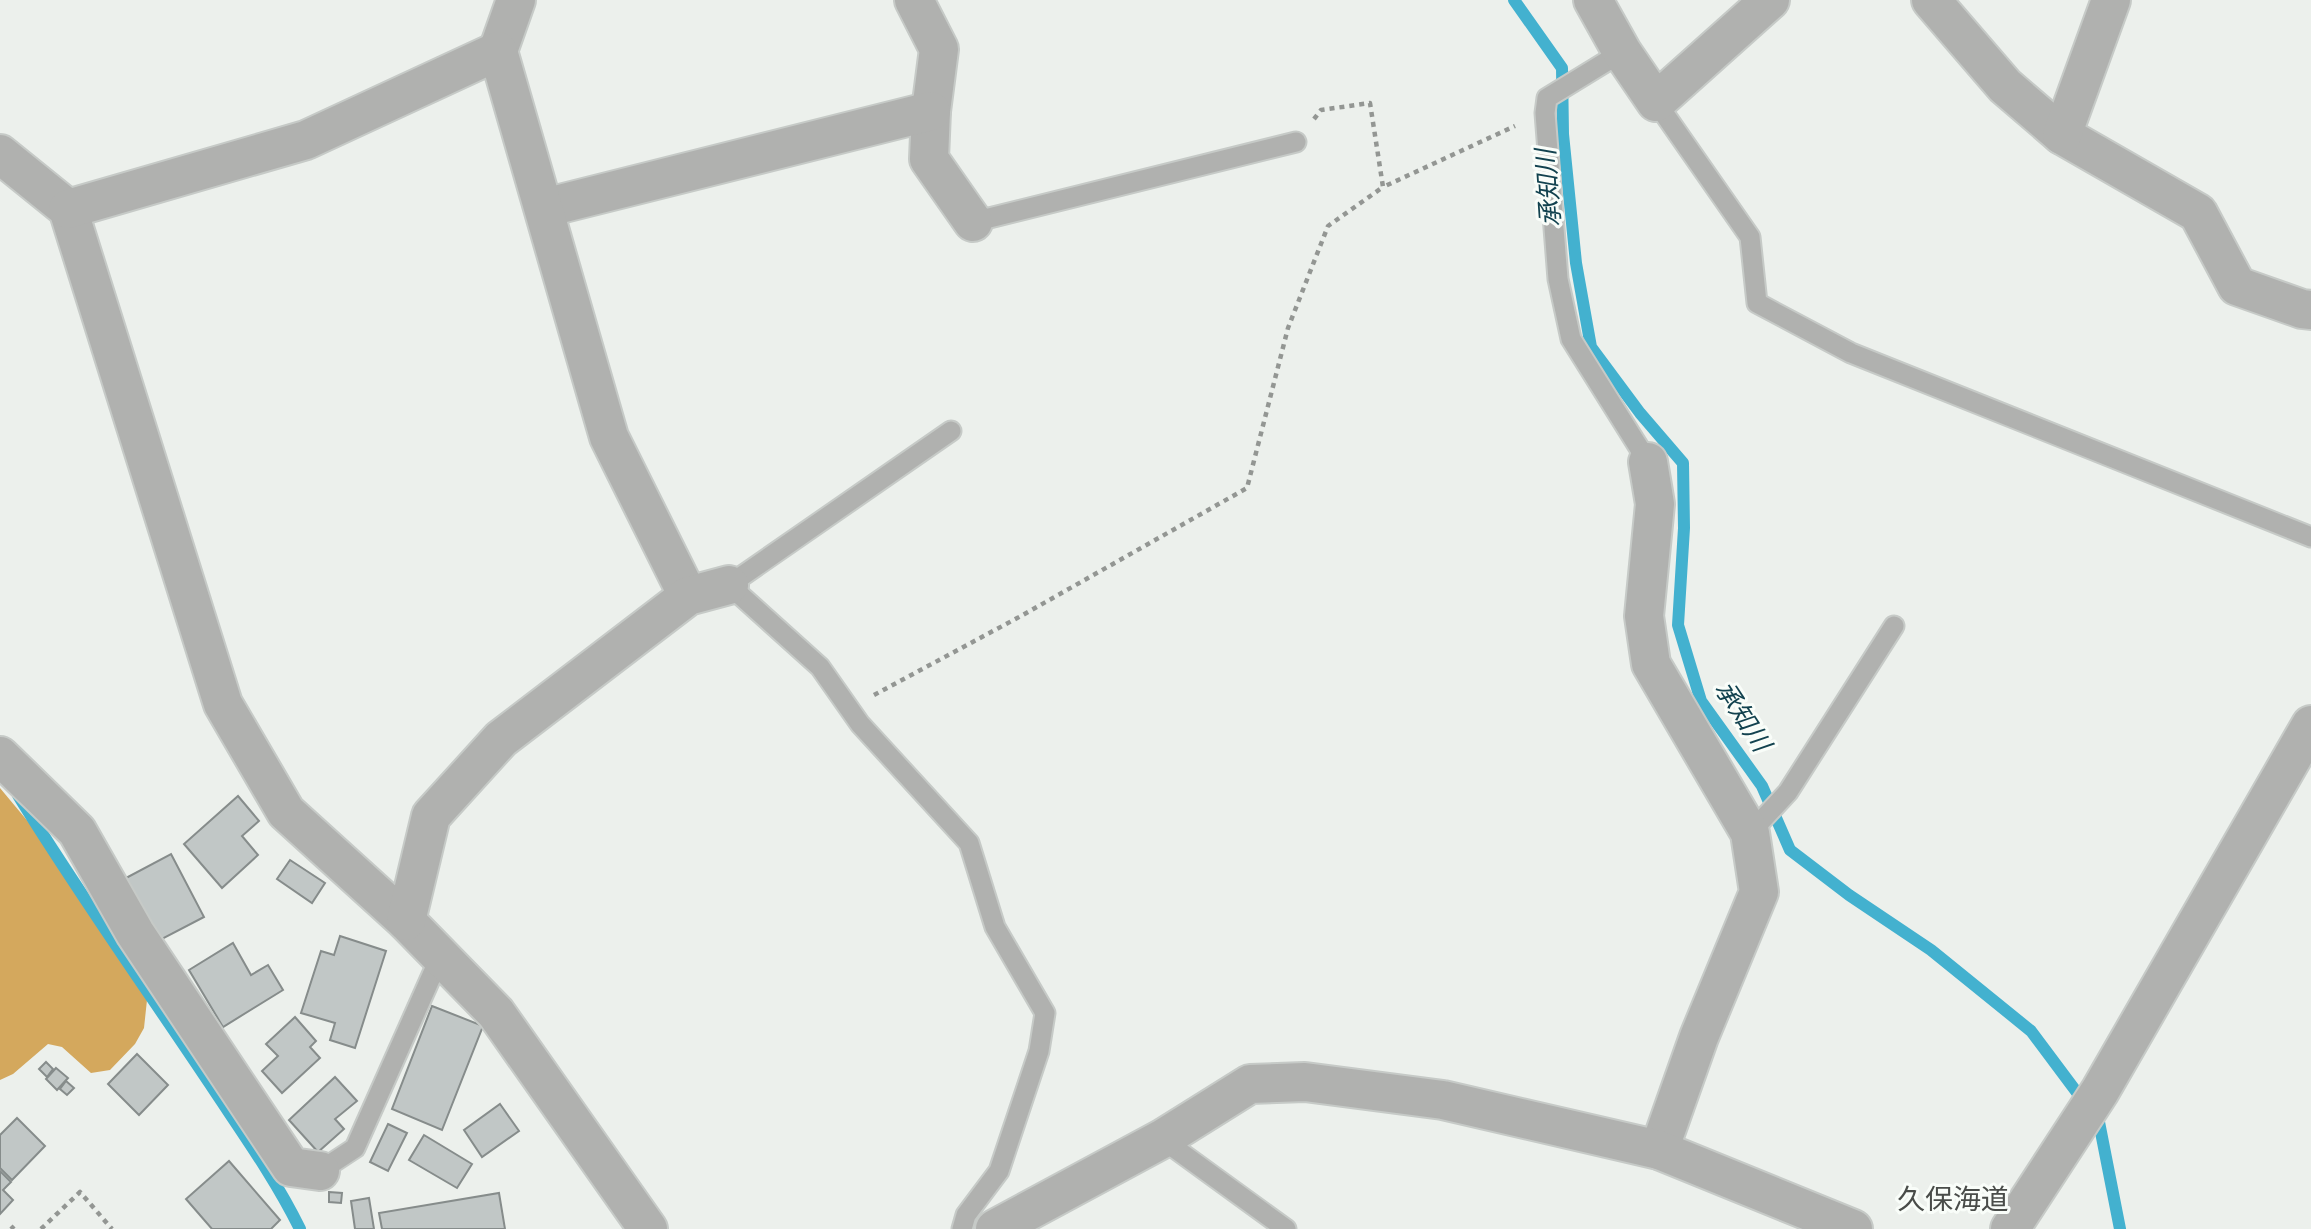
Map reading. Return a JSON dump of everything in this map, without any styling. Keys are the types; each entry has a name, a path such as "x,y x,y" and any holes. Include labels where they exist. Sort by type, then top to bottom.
{"street":[{"path":"516,0 498,51 609,437 688,596"},
{"path":"914,0 939,49 931,111 929,159 974,222"},
{"path":"1593,0 1622,52 1656,102 1770,0"},
{"path":"1931,0 2005,86 2062,135 2198,213 2237,286 2311,310"},
{"path":"2062,135 2111,0"},
{"path":"68,209 306,140 498,51"},
{"path":"544,208 931,111"},
{"path":"0,154 68,209 223,704 286,812 406,921 496,1013 648,1229"},
{"path":"1648,462 1655,504 1644,616 1651,664 1758,825 1759,892 1699,1037 1659,1150"},
{"path":"406,921 431,816 501,739 688,596 729,585"},
{"path":"2010,1229 2100,1091 2311,725"},
{"path":"0,756 77,831 135,933 291,1167 320,1171"},
{"path":"995,1229 1161,1139 1250,1084 1305,1082 1443,1100 1659,1150 1853,1229"}],"lane":[{"path":"1622,52 1547,98 1545,113 1558,279 1571,339 1648,462"},
{"path":"1656,102 1750,237 1757,303 1852,353 2311,537"},
{"path":"974,222 1296,142"},
{"path":"951,431 729,585 820,667 860,724 970,843 995,927 1045,1013 1039,1051 999,1171 966,1215 962,1229"},
{"path":"1758,825 1788,792 1894,626"},
{"path":"320,1171 355,1148 440,957"},
{"path":"1161,1139 1286,1229"}],"path":[{"path":"1296,142 1321,110 1370,103 1383,187"},
{"path":"849,709 1021,616 1247,488 1288,328 1328,226 1383,187 1545,113"},
{"path":"41,1229 80,1192 112,1229"}],"shaded area":[{"path":"0,788 30,824 147,1000 144,1028 135,1044 110,1070 91,1073 62,1047 48,1044 13,1074 0,1080"}],"building":[{"path":"238,796 259,821 242,836 258,855 222,888 184,844"},
{"path":"171,854 204,917 160,940 126,878"},
{"path":"290,860 325,883 312,903 277,879"},
{"path":"340,936 386,951 355,1048 330,1040 335,1023 301,1013 321,951 334,955"},
{"path":"233,943 251,975 268,965 283,990 223,1027 189,970"},
{"path":"432,1006 483,1026 442,1130 392,1109"},
{"path":"295,1017 316,1041 310,1047 320,1058 282,1093 262,1071 278,1056 266,1044"},
{"path":"137,1054 168,1085 139,1115 108,1084"},
{"path":"46,1062 53,1069 47,1077 39,1069"},
{"path":"56,1068 68,1078 57,1090 46,1079"},
{"path":"335,1077 357,1101 335,1119 344,1129 318,1152 289,1120"},
{"path":"66,1081 74,1088 67,1095 60,1089"},
{"path":"500,1104 519,1131 482,1157 464,1130"},
{"path":"17,1118 45,1146 12,1180 0,1168 0,1135"},
{"path":"388,1124 407,1133 388,1171 370,1162"},
{"path":"424,1135 472,1164 457,1188 409,1160"},
{"path":"229,1161 280,1220 271,1229 212,1229 186,1199"},
{"path":"0,1171 11,1182 3,1190 13,1200 0,1214"},
{"path":"329,1192 342,1193 341,1203 329,1202"},
{"path":"499,1193 505,1229 382,1229 379,1213"},
{"path":"369,1198 374,1229 355,1229 351,1201"}],"waterway":[{"name":"承知川","path":"1514,0 1562,68 1563,134 1576,263 1591,347 1640,413 1683,463 1684,528 1678,625 1701,701 1762,786 1790,850 1849,895 1931,950 2031,1031 2099,1122 2120,1229"},
{"path":"18,795 257,1155 300,1229"}],"district":[{"name":"久保海道","path":"1953,1199"}]}
